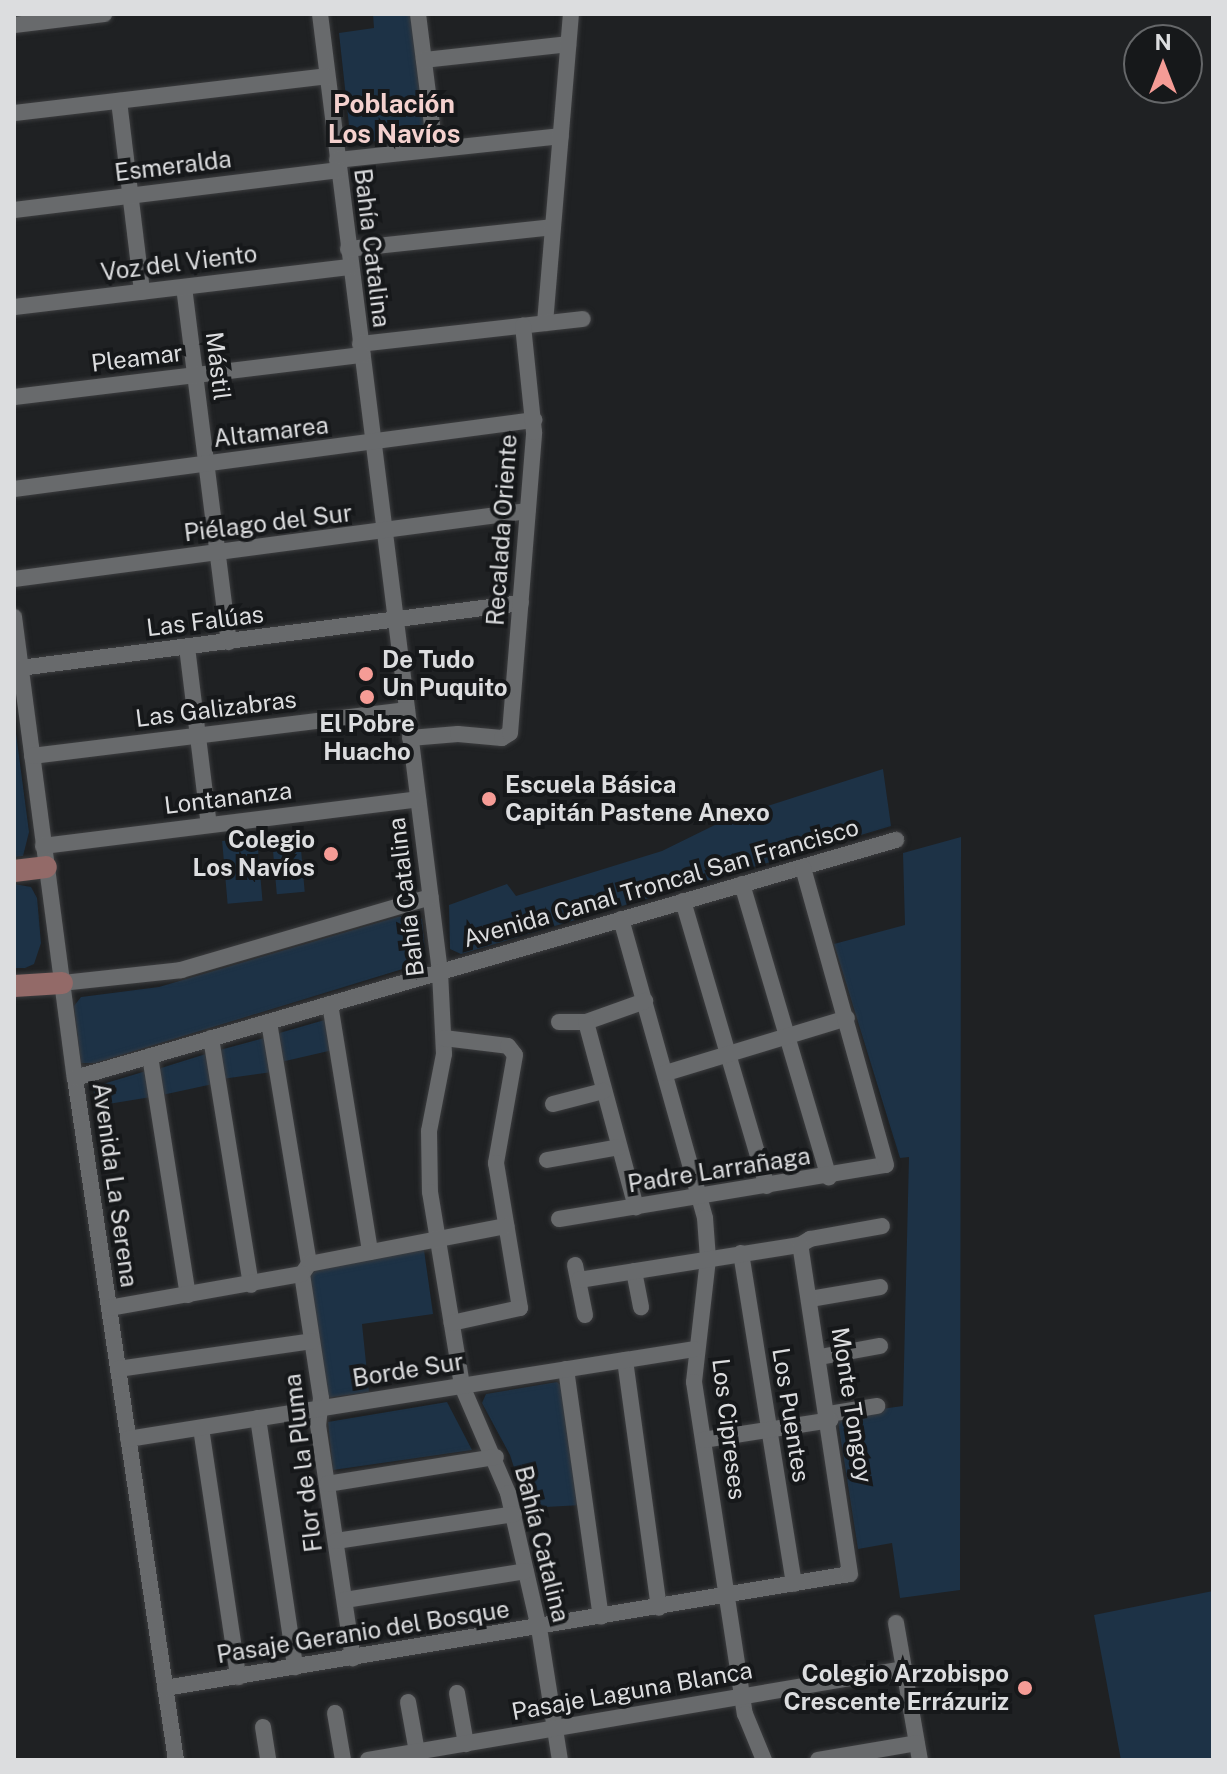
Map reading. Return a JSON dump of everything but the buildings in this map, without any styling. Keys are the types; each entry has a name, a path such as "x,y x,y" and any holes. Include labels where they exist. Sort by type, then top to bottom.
{"main road":[{"path":"14,871 44,856"},
{"path":"14,986 62,983"}],"street":[{"path":"14,25 104,14"},
{"name":"Bahía Catalina","path":"320,14 440,972 444,1038 428,1152 438,1239 462,1386 496,1457 514,1514 539,1628 560,1760"},
{"path":"418,14 435,149"},
{"path":"545,323 571,14"},
{"path":"424,60 568,44"},
{"path":"14,113 327,76"},
{"path":"119,101 142,292"},
{"name":"Esmeralda","path":"14,210 130,196 435,149 561,136"},
{"path":"348,249 553,227"},
{"name":"Voz del Viento","path":"14,307 350,267"},
{"name":"Mástil","path":"184,287 229,642"},
{"name":"Pleamar","path":"14,397 195,376 583,319"},
{"name":"Recalada Oriente","path":"410,738 507,737 521,603 534,420 523,326"},
{"name":"Altamarea","path":"14,489 534,420"},
{"name":"Piélago del Sur","path":"14,579 528,511"},
{"name":"Las Falúas","path":"20,668 521,603"},
{"name":"Avenida La Serena","path":"14,617 75,1078 176,1760"},
{"path":"187,647 209,825"},
{"name":"Las Galizabras","path":"32,756 407,710"},
{"name":"Lontananza","path":"44,856 209,825 418,799"},
{"name":"Avenida Canal Troncal San Francisco","path":"75,1078 896,840"},
{"path":"666,1073 847,1018 803,867"},
{"path":"742,884 829,1177"},
{"path":"62,983 181,970 431,897"},
{"path":"683,901 767,1186"},
{"name":"Los Cipreses","path":"621,919 701,1197 708,1259 694,1349 703,1440 729,1595 742,1697 749,1733 764,1760"},
{"path":"559,1022 576,1018 586,1022 645,1001"},
{"path":"330,1004 370,1252"},
{"name":"Padre Larrañaga","path":"559,1219 829,1177 886,1165 847,1018"},
{"name":"Flor de la Pluma","path":"269,1022 306,1269 327,1484 353,1658"},
{"path":"586,1022 636,1207"},
{"path":"211,1038 251,1285"},
{"path":"444,1038 513,1048 496,1153 519,1310 452,1323"},
{"path":"150,1056 188,1295"},
{"path":"553,1104 603,1091"},
{"path":"547,1160 619,1147"},
{"path":"109,1308 251,1285 370,1252 506,1226"},
{"path":"585,1315 577,1272 634,1271 800,1245 882,1226"},
{"name":"Monte Tongoy","path":"800,1245 852,1572"},
{"name":"Los Puentes","path":"741,1253 794,1584"},
{"path":"634,1271 641,1307"},
{"path":"810,1299 880,1287"},
{"path":"118,1369 312,1341"},
{"path":"820,1357 880,1346"},
{"name":"Borde Sur","path":"128,1439 694,1349"},
{"path":"625,1360 659,1608"},
{"path":"566,1369 601,1617"},
{"path":"703,1440 769,1430 877,1406"},
{"path":"258,1418 295,1667"},
{"path":"201,1428 238,1677"},
{"path":"327,1484 496,1457"},
{"path":"336,1541 514,1514"},
{"path":"345,1600 526,1571"},
{"name":"Pasaje Geranio del Bosque","path":"165,1688 659,1608 852,1572"},
{"path":"818,1760 918,1752 896,1623"},
{"name":"Pasaje Laguna Blanca","path":"368,1760 904,1669"},
{"path":"457,1693 466,1744"},
{"path":"408,1702 417,1752"},
{"path":"335,1713 343,1760"},
{"path":"263,1727 268,1760"}],"shaded area":[{"path":"373,14 413,14 428,135 351,144 339,33 374,28"},
{"path":"14,718 29,832 23,856 14,857"},
{"path":"883,769 891,826 461,954 450,949 449,905 507,884 516,896 662,851 727,819"},
{"path":"961,837 960,1590 900,1598 892,1543 858,1549 837,1415 903,1406 909,1157 900,1158 834,944 905,925 903,853"},
{"path":"257,838 262,901 228,904 222,841"},
{"path":"300,838 305,892 277,894 272,840"},
{"path":"14,884 31,887 37,898 41,943 34,964 25,968 14,968"},
{"path":"411,913 422,919 425,952 419,964 95,1063 81,1063 74,1006 81,997 159,987"},
{"path":"328,1019 333,1050 281,1062 276,1034"},
{"path":"268,1037 272,1072 222,1079 216,1051"},
{"path":"209,1053 213,1084 162,1095 158,1069"},
{"path":"146,1071 151,1097 96,1106 93,1087"},
{"path":"424,1250 433,1314 362,1324 369,1392 326,1398 307,1276 313,1268"},
{"path":"557,1382 564,1388 582,1505 527,1508 510,1455 482,1403 486,1394"},
{"path":"447,1402 472,1450 333,1470 328,1422"},
{"path":"1213,1591 1213,1759 1121,1760 1094,1615"}],"place":[{"name":"De Tudo Un Puquito","path":"366,674"},
{"name":"El Pobre Huacho","path":"367,697"},
{"name":"Escuela Básica Capitán Pastene Anexo","path":"489,799"},
{"name":"Colegio Los Navíos","path":"331,854"},
{"name":"Colegio Arzobispo Crescente Errázuriz","path":"1025,1688"}],"district":[{"name":"Población Los Navíos","path":"394,119"}]}
